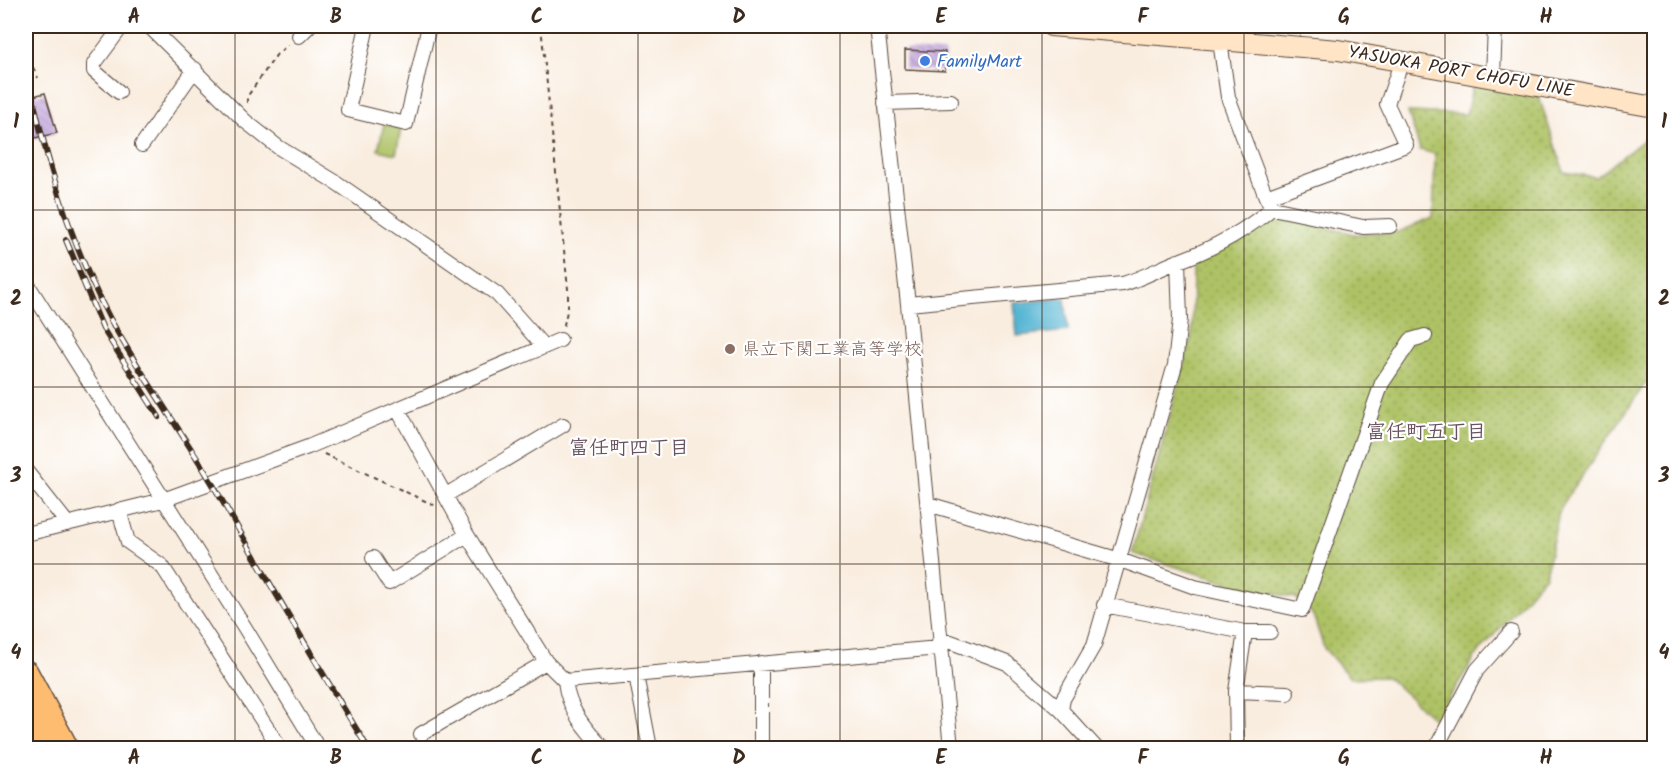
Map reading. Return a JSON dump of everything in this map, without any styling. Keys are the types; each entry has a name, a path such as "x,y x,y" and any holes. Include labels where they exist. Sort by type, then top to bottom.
{"highway":[{"path":"26,673 66,748"},
{"path":"26,718 42,748"}],"main road":[{"name":"YASUOKA PORT CHOFU LINE","path":"1051,26 1087,26 1220,41 1338,50 1654,107"}],"street":[{"path":"119,92 94,71 94,64 122,26"},
{"path":"149,26 245,121 278,147 337,183 497,294 544,347"},
{"path":"367,26 348,110 406,124 429,26"},
{"path":"877,26 908,304 939,644 951,748"},
{"path":"1492,76 1495,26"},
{"path":"1220,41 1228,97 1269,202 1363,227 1390,226"},
{"path":"908,304 1123,284 1148,277 1178,261 1221,244 1254,223 1269,202 1406,145 1387,104 1402,60"},
{"path":"142,145 195,69"},
{"path":"885,103 951,101"},
{"path":"1062,710 1063,699 1094,645 1175,365 1180,318 1178,261"},
{"path":"26,282 245,628 318,748"},
{"path":"928,504 1120,560 1195,587 1302,610 1382,383 1411,340 1425,336"},
{"path":"26,534 163,500 308,447 560,340"},
{"path":"398,410 467,535 546,662 565,681 567,697 583,727 603,748"},
{"path":"446,495 563,424"},
{"path":"26,471 67,523"},
{"path":"119,510 128,542 162,566 280,748"},
{"path":"373,558 389,583 467,535"},
{"path":"1104,604 1245,632 1270,632"},
{"path":"1238,748 1236,691 1245,632"},
{"path":"1436,748 1477,670 1511,632"},
{"path":"565,681 951,642 1007,663 1062,710 1096,748"},
{"path":"421,734 455,708 546,662"},
{"path":"761,663 761,748"},
{"path":"636,675 650,748"},
{"path":"1236,691 1287,693"}],"path":[{"path":"541,26 568,289 568,308 560,340"},
{"path":"245,121 247,97 277,54 304,31"},
{"path":"26,66 32,65 38,78"},
{"path":"308,447 458,517"}],"green space":[{"path":"1474,81 1538,94 1564,172 1596,177 1654,132 1654,371 1560,508 1545,576 1475,657 1435,720 1387,677 1350,678 1324,648 1313,615 1296,598 1237,586 1132,553 1192,335 1193,266 1277,216 1354,234 1398,232 1433,218 1435,154 1420,150 1408,112 1466,114"},
{"path":"384,124 401,129 396,154 378,150"}],"water":[{"path":"1065,298 1068,331 1017,336 1014,303"}],"building":[{"name":"FamilyMart","path":"905,50 945,52 945,71 905,69"},
{"path":"45,93 57,133 26,140 26,98"}],"railway":[{"path":"26,69 59,196 81,257 109,317 212,483 368,748"},
{"path":"66,240 103,329 159,417"}],"place":[{"name":"FamilyMart","path":"925,61"},
{"name":"県立下関工業高等学校","path":"730,349"}],"district":[{"name":"富任町五丁目","path":"1426,431"},
{"name":"富任町四丁目","path":"629,447"}]}
